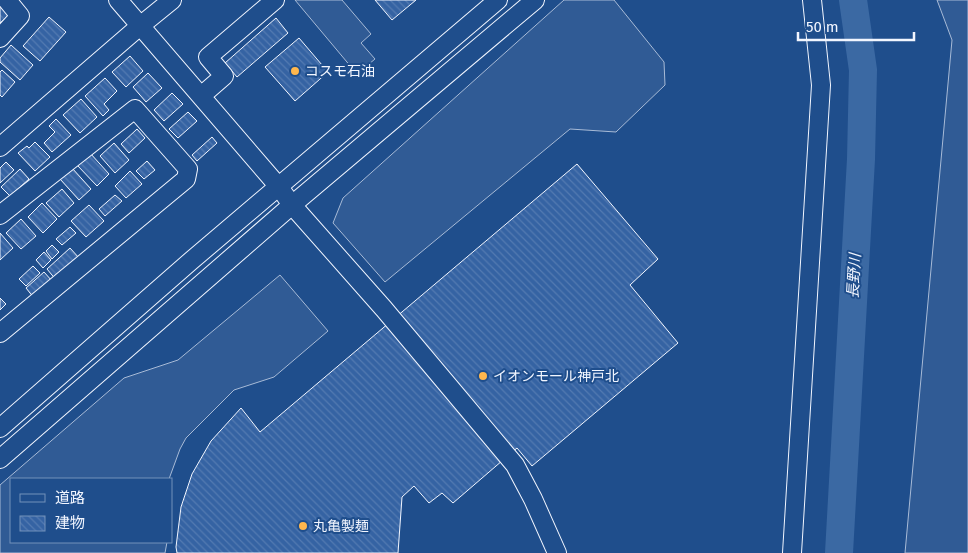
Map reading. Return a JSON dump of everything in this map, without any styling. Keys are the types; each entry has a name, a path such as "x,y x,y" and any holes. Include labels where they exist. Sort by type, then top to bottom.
{"street":[{"path":"0,38 20,16 7,0"},
{"path":"118,0 515,464 557,553"},
{"path":"0,147 172,0"},
{"path":"201,96 224,76 208,57 275,0"},
{"path":"0,428 192,260 498,0"},
{"path":"0,459 292,205 535,0"},
{"path":"792,553 821,85 812,0"},
{"path":"0,215 135,109 188,168 186,179 0,333"}],"shaded area":[{"path":"295,0 342,0 371,34 361,43 375,59 357,74"},
{"path":"564,0 614,0 664,62 665,85 616,132 570,129 385,282 333,223 343,198"},
{"path":"937,0 968,0 968,553 905,553 952,40"},
{"path":"280,275 328,331 274,377 234,390 186,438 169,478 10,478 10,543 167,543 165,553 0,553 0,485 124,378 178,360"}],"building":[{"path":"375,0 416,0 392,20"},
{"path":"0,5 9,15 0,23"},
{"path":"49,17 66,32 40,61 23,46"},
{"path":"276,18 288,33 237,77 225,63"},
{"path":"299,38 328,72 295,101 265,67"},
{"path":"11,45 33,65 20,80 0,62 0,58"},
{"path":"130,56 143,71 126,87 112,72"},
{"path":"2,70 15,82 2,97 0,95 0,72"},
{"path":"148,73 162,88 146,102 133,87"},
{"path":"105,78 117,91 104,104 109,110 103,116 85,96"},
{"path":"172,93 183,104 164,121 154,110"},
{"path":"81,99 97,117 80,133 63,115"},
{"path":"188,112 197,121 178,138 169,129"},
{"path":"56,119 71,135 52,152 44,143 55,132 49,126"},
{"path":"137,129 145,138 129,153 121,144"},
{"path":"212,137 217,143 197,161 192,155"},
{"path":"35,142 50,157 35,171 18,153 27,146 29,148"},
{"path":"114,143 129,160 115,173 100,156"},
{"path":"90,153 109,174 97,186 77,165"},
{"path":"147,161 155,170 144,179 136,171"},
{"path":"6,162 14,170 0,183 0,168"},
{"name":"イオンモール神戸北","path":"577,164 658,259 630,285 678,343 532,466 517,448 453,503 442,493 429,503 414,486 402,497 398,553 177,553 176,547 181,507 192,474 211,441 241,408 260,432"},
{"path":"72,168 91,189 79,200 60,179"},
{"path":"20,169 29,179 10,196 1,187"},
{"path":"130,171 142,184 126,198 115,186"},
{"path":"62,189 74,203 59,217 46,203"},
{"path":"115,195 122,201 105,216 99,209"},
{"path":"42,203 57,219 43,233 28,217"},
{"path":"89,205 104,221 86,237 71,221"},
{"path":"21,219 36,236 21,249 6,233"},
{"path":"70,227 76,233 62,245 56,239"},
{"path":"0,233 13,248 0,260"},
{"path":"52,245 59,252 52,259 46,251"},
{"path":"70,248 80,259 57,281 47,269"},
{"path":"44,252 51,260 43,268 36,260"},
{"path":"33,266 40,273 26,286 19,279"},
{"path":"44,272 52,281 34,298 26,288"},
{"path":"0,298 6,304 0,310"}],"waterway":[{"name":"長野川","path":"839,553 861,159 863,70 853,0"}],"place":[{"name":"コスモ石油","path":"295,71"},
{"name":"イオンモール神戸北","path":"483,376"},
{"name":"丸亀製麺","path":"303,526"}]}
